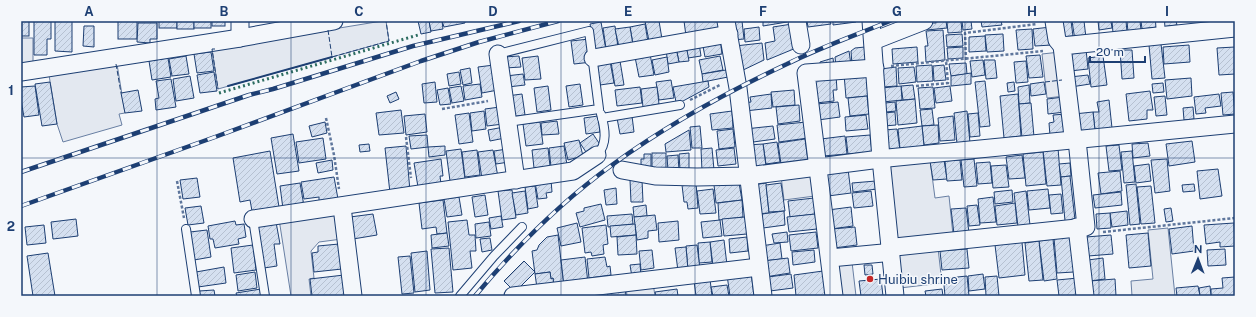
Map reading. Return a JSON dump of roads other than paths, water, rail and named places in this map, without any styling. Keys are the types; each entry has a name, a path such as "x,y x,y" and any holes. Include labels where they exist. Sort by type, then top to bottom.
{"street":[{"path":"240,21 240,38"},
{"path":"21,72 240,38 334,21"},
{"path":"797,21 801,44"},
{"path":"871,21 881,159 895,296"},
{"path":"873,41 924,21"},
{"path":"1054,21 1057,40 1062,46 1073,136 1077,140 1085,296"},
{"path":"593,58 727,28 736,76 763,296"},
{"path":"1062,46 1160,28 1235,28"},
{"path":"498,54 516,180"},
{"path":"834,296 806,73 875,68"},
{"path":"622,170 655,176 748,176 881,159 1235,124"},
{"path":"253,219 342,207 573,171 597,155"},
{"path":"342,207 353,296"},
{"path":"830,258 883,253 895,247 1082,227"},
{"path":"513,296 760,267"}],"lane":[{"path":"498,54 589,31 599,110 602,118 605,142 602,151 597,155"},
{"path":"602,118 680,105"},
{"path":"507,122 599,110"},
{"path":"253,219 265,296"},
{"path":"460,296 494,256 522,227"},
{"path":"186,229 196,296"}],"railway":[{"path":"21,172 249,95 413,46 519,21"},
{"path":"21,206 215,137 421,61 479,42 558,21"},
{"path":"475,296 506,260 539,226 593,179 654,136 742,86 813,52 890,21"}],"place":[{"name":"Huibiu shrine","path":"870,279"}]}
